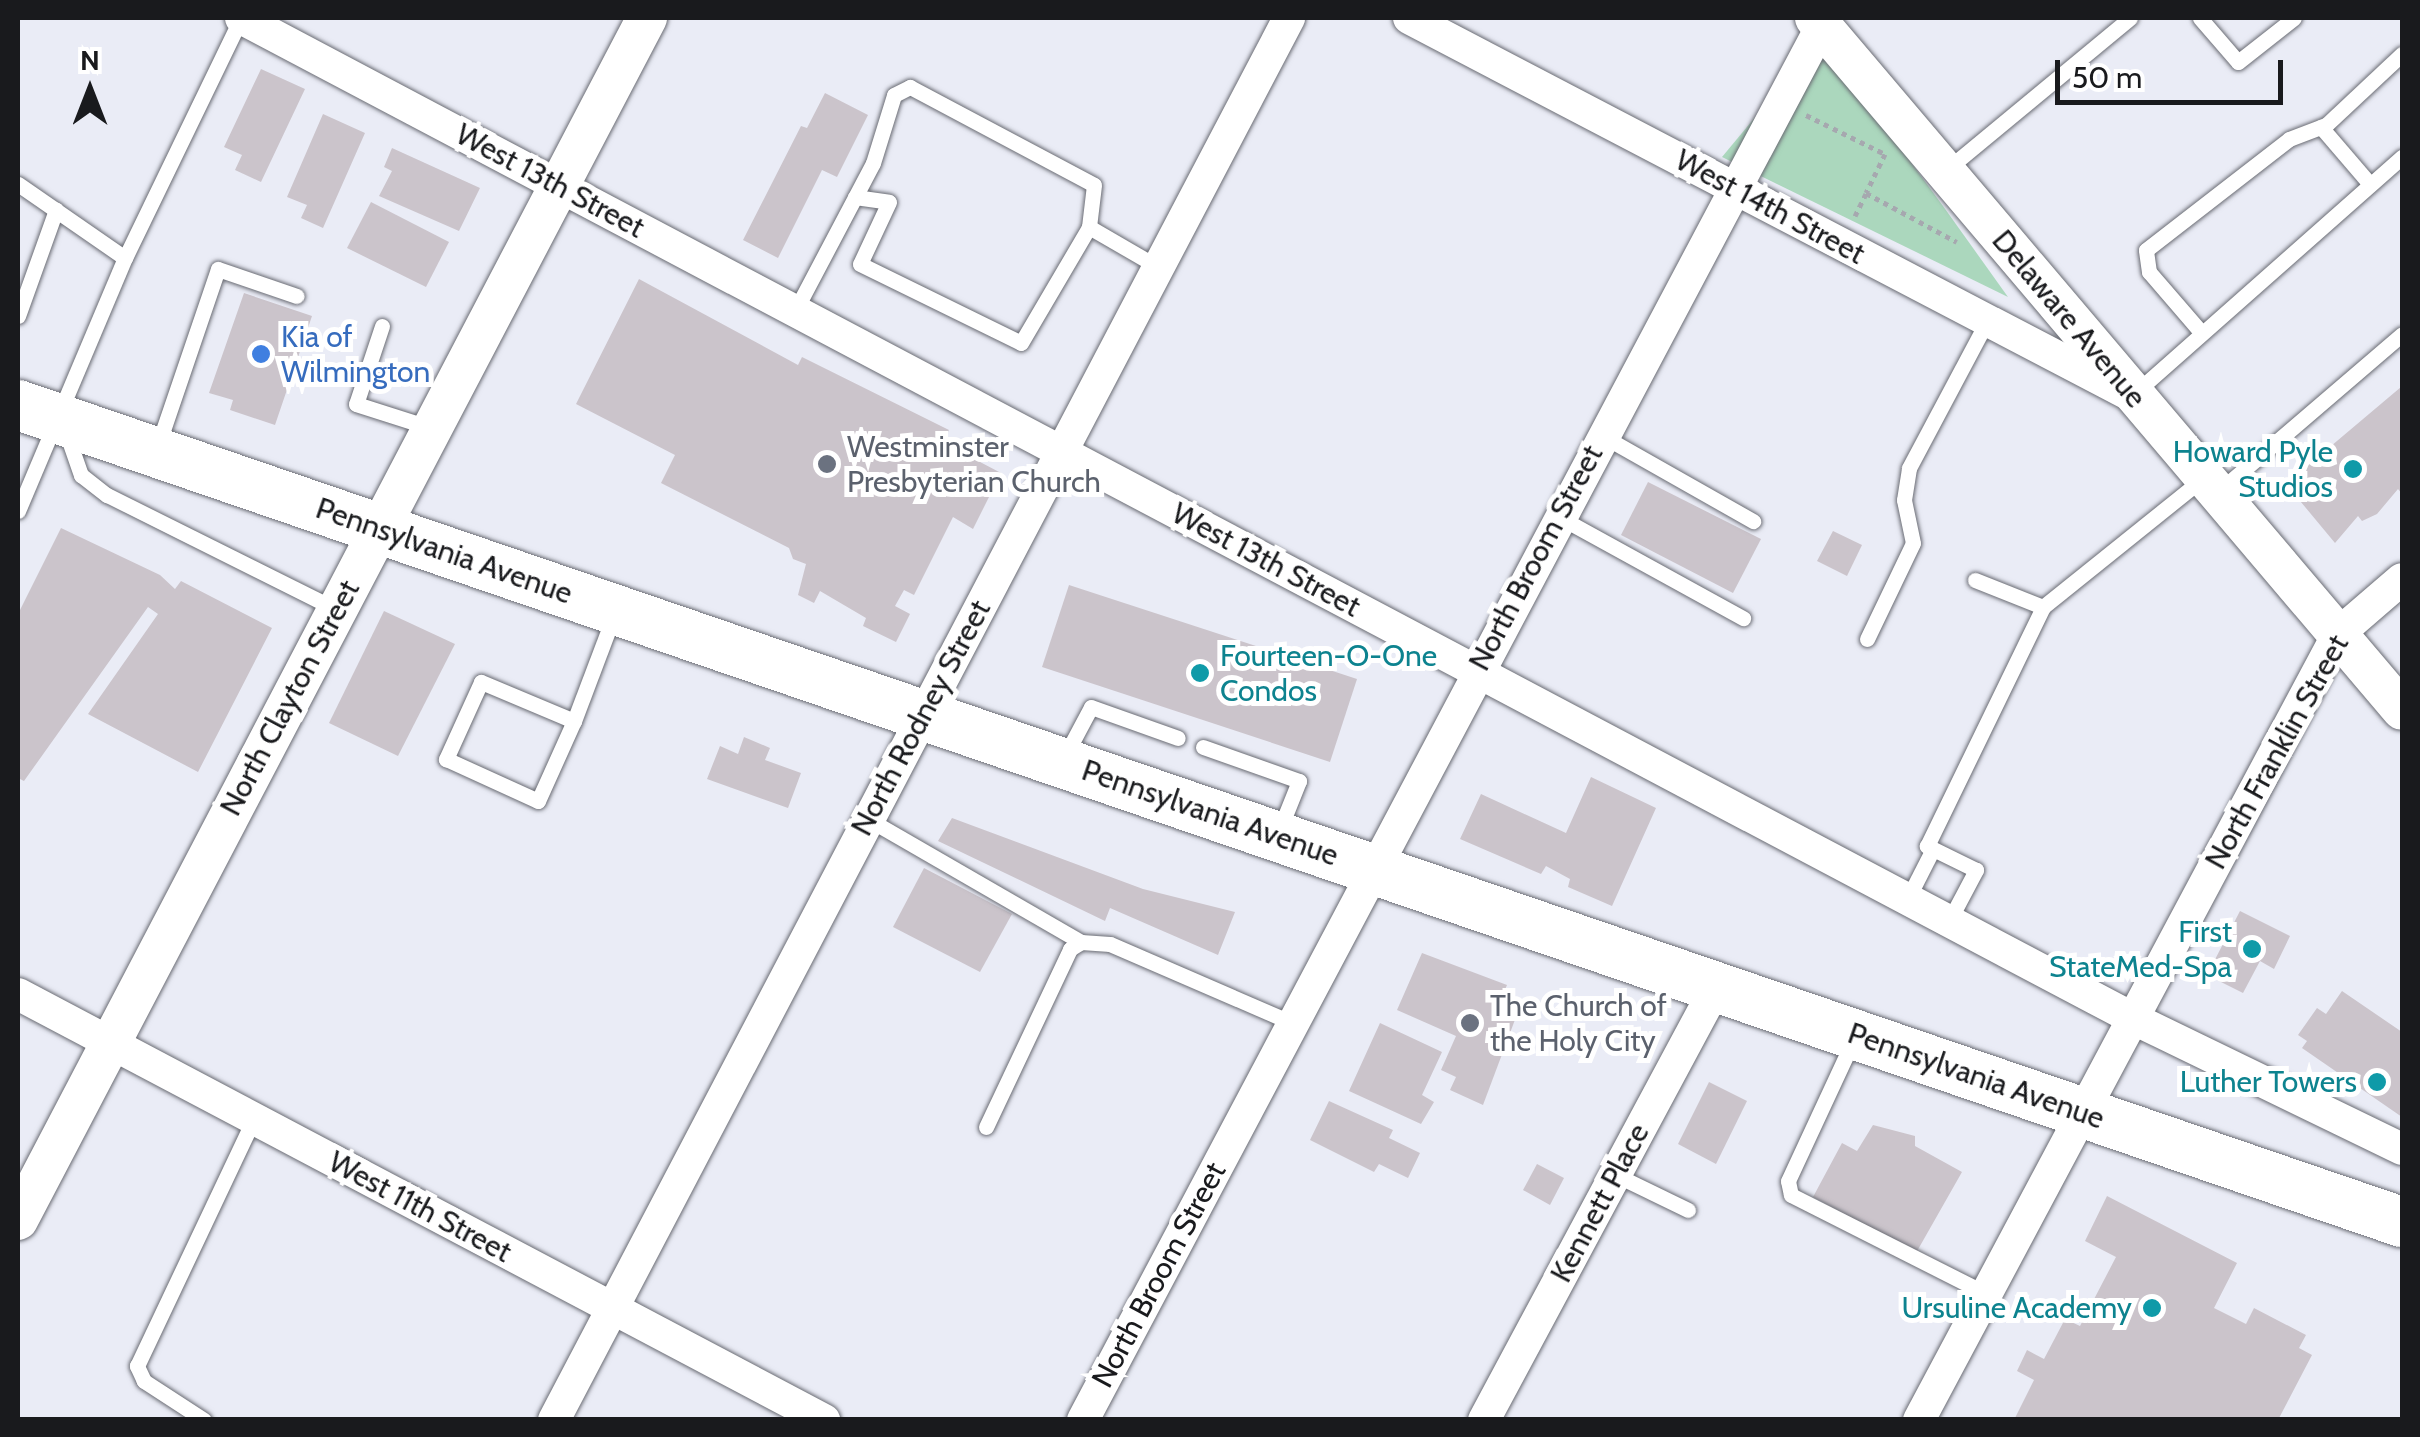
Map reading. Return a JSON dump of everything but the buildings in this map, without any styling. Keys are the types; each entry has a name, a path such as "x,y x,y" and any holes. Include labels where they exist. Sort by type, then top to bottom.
{"main road":[{"name":"Pennsylvania Avenue","path":"39,412 2402,1222"}],"street":[{"name":"West 13th Street","path":"241,18 2130,1018 2402,1149"},
{"name":"North Clayton Street","path":"18,1220 647,18"},
{"name":"North Rodney Street","path":"554,1420 1289,18"},
{"name":"West 14th Street","path":"1409,18 2132,396"},
{"name":"North Broom Street","path":"1083,1420 1820,19"},
{"name":"Delaware Avenue","path":"1820,19 2132,396 2402,710"},
{"name":"North Franklin Street","path":"1918,1420 2338,634 2402,579"},
{"name":"Kennett Place","path":"1484,1420 1716,987"},
{"name":"West 11th Street","path":"18,994 824,1420"}],"lane":[{"path":"18,511 39,412 124,258 241,18"},
{"path":"1945,171 2130,18"},
{"path":"2200,18 2238,62 2294,18"},
{"path":"2200,331 2149,272 2146,250 2289,139 2320,127 2402,54"},
{"path":"795,311 855,197 894,95 910,87 1094,185 1089,227 1021,343 860,264 889,202 855,197"},
{"path":"2320,127 2369,182"},
{"path":"2132,396 2200,331 2402,157"},
{"path":"18,184 124,258"},
{"path":"18,316 56,210"},
{"path":"1089,227 1158,267"},
{"path":"156,452 218,269 297,296"},
{"path":"1867,639 1914,543 1904,500 1909,468 1987,321"},
{"path":"382,326 356,404 431,428"},
{"path":"1949,921 1976,870 1927,846 2042,607 2211,484 2402,334"},
{"path":"39,412 81,475 107,495 337,609"},
{"path":"1601,436 1753,520"},
{"path":"1558,516 1743,618"},
{"path":"1975,580 2042,607"},
{"path":"574,721 481,682 446,760 538,801 574,721 616,610"},
{"path":"1062,762 1091,707 1178,738"},
{"path":"1203,747 1298,780 1277,836"},
{"path":"868,820 1081,942 1110,944 1290,1022"},
{"path":"1907,900 1933,849"},
{"path":"986,1127 1070,950 1081,942"},
{"path":"1856,1034 1788,1181 1791,1195 1984,1294"},
{"path":"204,1420 144,1381 137,1366 254,1119"},
{"path":"1616,1174 1688,1210"}],"path":[{"path":"1798,130 1813,100"},
{"path":"1805,114 1886,154"},
{"path":"1874,138 1898,169"},
{"path":"1853,218 1886,154"},
{"path":"1866,193 1960,244 1936,214"},
{"path":"1837,210 1870,228"}],"green space":[{"path":"1820,39 1943,206 2008,297 1722,157"}],"place":[{"name":"Kia of Wilmington","path":"261,354"},
{"name":"Westminster Presbyterian Church","path":"827,464"},
{"name":"Howard Pyle Studios","path":"2353,469"},
{"name":"Fourteen-O-One Condos","path":"1200,673"},
{"name":"First StateMed-Spa","path":"2252,949"},
{"name":"The Church of the Holy City","path":"1470,1023"},
{"name":"Luther Towers","path":"2377,1082"},
{"name":"Ursuline Academy","path":"2152,1308"}]}
